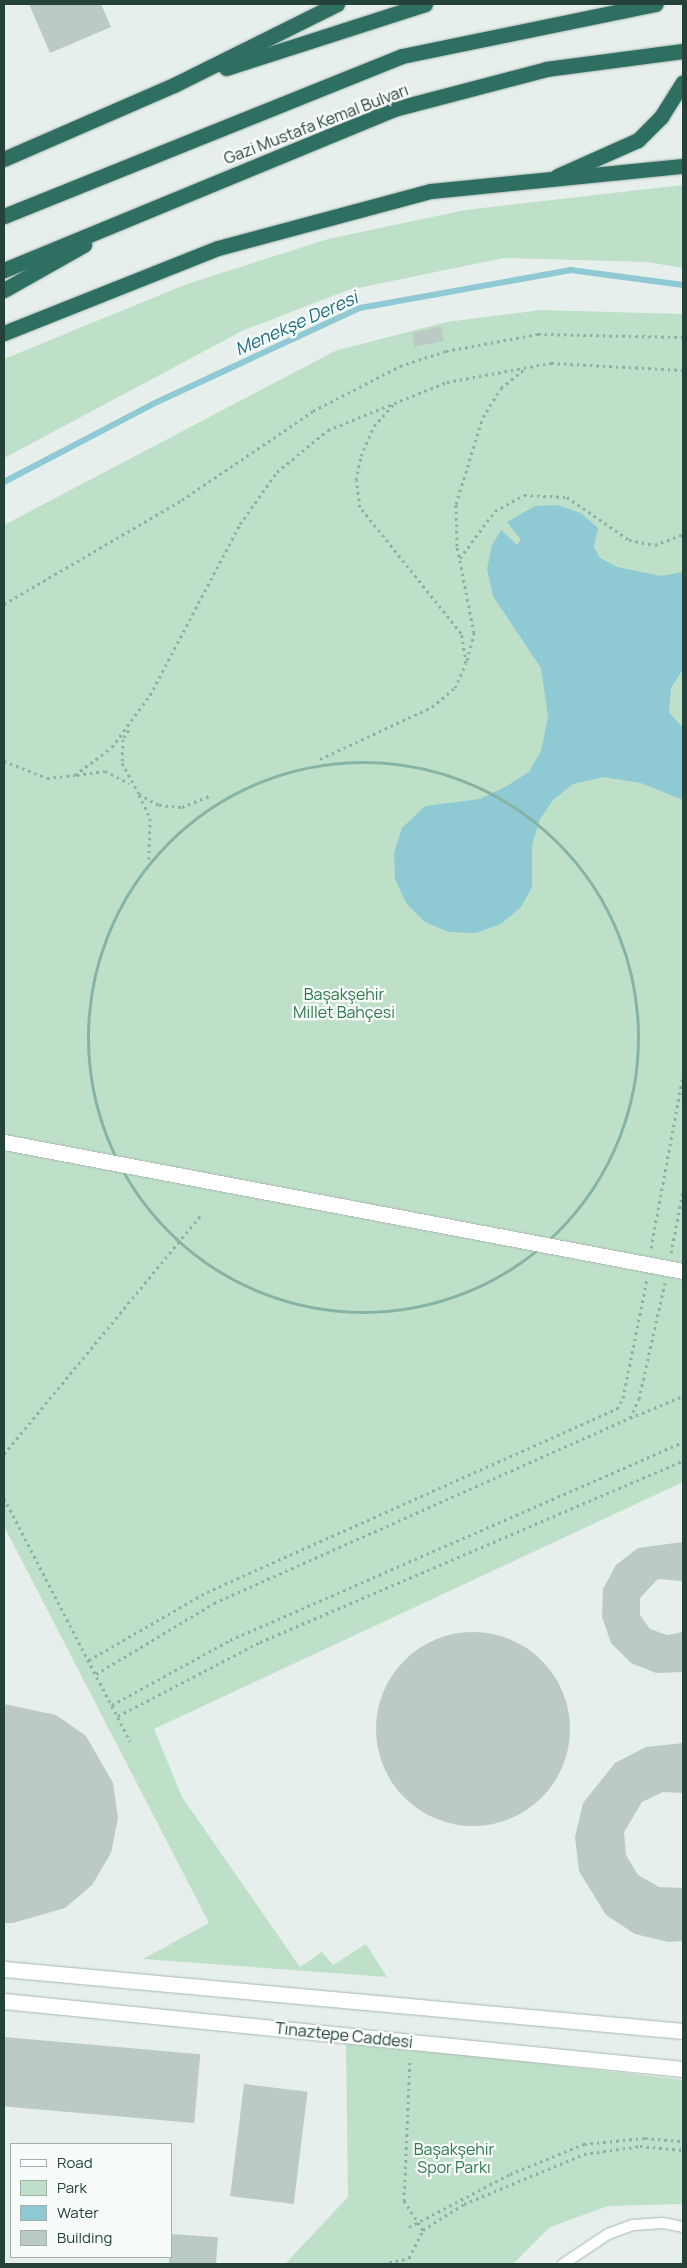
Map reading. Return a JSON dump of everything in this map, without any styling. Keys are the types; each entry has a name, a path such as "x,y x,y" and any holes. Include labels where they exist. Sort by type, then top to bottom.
{"highway":[{"path":"4,159 174,85 337,4"},
{"path":"174,85 425,4"},
{"name":"Gazi Mustafa Kemal Bulvarı","path":"4,216 402,56 656,4"},
{"name":"Gazi Mustafa Kemal Bulvarı","path":"4,270 394,109 546,69 683,51"},
{"path":"544,182 638,140 661,117 683,82"},
{"path":"4,332 218,248 431,191 544,182 683,166"},
{"path":"4,290 146,210"}],"street":[{"path":"4,1142 122,1162 683,1271"},
{"name":"Tınaztepe Caddesi","path":"4,1969 683,2032"},
{"name":"Tınaztepe Caddesi","path":"4,2001 683,2069"}],"lane":[{"path":"563,2264 608,2234 633,2225 663,2222 683,2227"}],"path":[{"path":"4,604 182,500 313,411 400,366 454,349 538,334 683,336"},
{"path":"131,785 122,763 123,739 136,719 240,524 277,472 328,430 447,382 551,363 683,370"},
{"path":"245,781 317,760 432,706 455,688 466,663 474,633 459,559 456,504 465,463 483,417 502,388 528,367"},
{"path":"394,403 374,426 361,456 356,480 360,507 461,633 466,663"},
{"path":"459,559 495,511 524,494 567,496 629,540 655,545 683,534"},
{"path":"75,775 112,747 136,719"},
{"path":"4,760 47,778 105,771 120,775 139,794 150,818 149,859"},
{"path":"182,820 149,859 115,920 98,989 92,1058 113,1147 146,1204 178,1242 232,1282 275,1300 359,1318 438,1308 500,1280 543,1244 577,1208 620,1135 636,1058 631,974 596,892 552,839 473,784 396,763 317,760"},
{"path":"139,794 159,805 182,807 217,793 196,809"},
{"path":"89,1660 207,1592 616,1409 623,1398 683,1075"},
{"path":"630,1418 639,1399 683,1192"},
{"path":"4,1454 178,1242 202,1216"},
{"path":"96,1674 214,1603 683,1396"},
{"path":"112,1705 230,1640 683,1442"},
{"path":"118,1716 260,1642 683,1461"},
{"path":"4,1498 130,1741"},
{"path":"410,2050 404,2201 423,2230"},
{"path":"409,2227 533,2163 584,2144 637,2138 683,2141"},
{"path":"384,2264 409,2258 423,2230 473,2200 584,2154 640,2146 683,2150"}],"green space":[{"path":"683,185 683,268 647,262 504,258 348,290 242,331 4,458 4,359 187,284 328,239 465,210"},
{"name":"Başakşehir Millet Bahçesi","path":"541,310 683,314 683,1482 154,1729 182,1797 300,1967 322,1952 333,1965 366,1944 387,1977 143,1959 209,1923 4,1526 4,525 335,351 446,322"},
{"name":"Başakşehir Spor Parkı","path":"346,2041 683,2080 683,2204 608,2206 550,2227 513,2264 285,2264 348,2197"}],"water":[{"path":"557,505 581,513 598,528 594,547 600,558 617,567 661,576 683,572 683,669 671,688 669,712 683,728 683,800 641,783 603,777 573,784 553,800 540,819 532,845 532,887 521,907 501,924 476,933 449,932 425,922 406,903 395,879 394,853 402,828 425,806 480,799 505,787 529,772 541,751 548,717 541,668 493,596 487,569 492,545 501,530 517,545 521,540 507,522 535,506"}],"building":[{"path":"29,4 101,4 111,27 50,53"},
{"path":"441,326 444,341 414,347 413,333"},
{"path":"683,1542 683,1581 658,1579 640,1598 640,1615 650,1629 667,1635 683,1632 683,1672 656,1673 631,1663 611,1643 602,1617 603,1589 616,1565 638,1548"},
{"path":"473,1632 492,1634 519,1644 534,1654 548,1668 562,1692 568,1710 570,1729 568,1748 558,1775 548,1790 534,1804 510,1818 492,1824 473,1826 454,1824 427,1814 412,1804 398,1790 384,1766 378,1748 376,1729 378,1710 388,1683 398,1668 412,1654 436,1640 454,1634"},
{"path":"4,1704 56,1715 86,1736 113,1783 118,1818 111,1853 92,1885 65,1908 13,1923 4,1923"},
{"path":"683,1743 683,1793 663,1792 642,1802 624,1832 626,1855 638,1875 659,1887 683,1888 683,1941 668,1942 635,1934 606,1915 579,1871 575,1837 583,1803 615,1763 646,1747"},
{"path":"4,2037 200,2054 194,2123 4,2106"},
{"path":"244,2084 308,2092 294,2204 230,2196"},
{"path":"172,2234 218,2237 216,2264 169,2264 169,2258 172,2258"}],"waterway":[{"name":"Menekşe Deresi","path":"4,482 153,404 360,308 571,270 683,285"}]}
